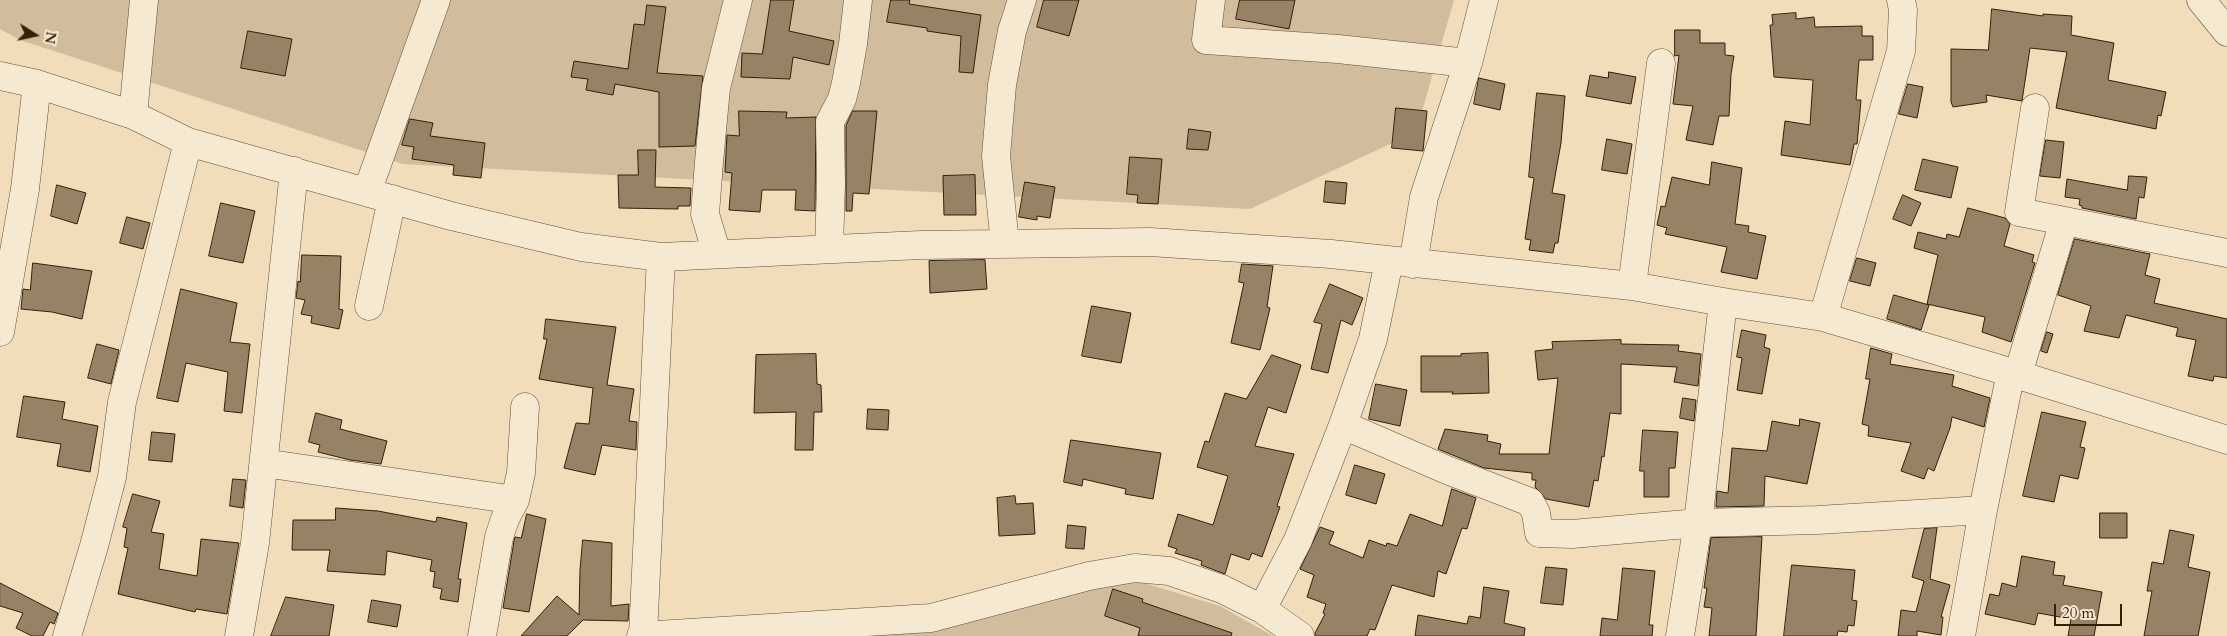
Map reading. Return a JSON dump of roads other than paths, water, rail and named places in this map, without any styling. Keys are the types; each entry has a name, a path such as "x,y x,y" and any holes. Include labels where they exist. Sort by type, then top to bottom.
{"street":[{"path":"133,115 144,0"},
{"path":"369,306 380,195 436,0"},
{"path":"717,254 705,214 709,162 716,88 738,0"},
{"path":"829,249 830,122 842,99 846,83 858,0"},
{"path":"1005,244 996,156 1002,86 1012,31 1022,0"},
{"path":"1211,0 1206,40 1338,49 1468,63"},
{"path":"1262,609 1298,540 1343,424 1424,196 1468,63 1484,0"},
{"path":"1823,317 1901,51 1903,10 1901,0"},
{"path":"2201,0 2227,32"},
{"path":"1632,286 1661,63"},
{"path":"0,76 37,84 133,115 188,142 451,216 581,247 661,257 921,245 1150,242 1331,254 1632,286 1823,317 2014,373 2227,440"},
{"path":"0,332 25,189 37,84"},
{"path":"2035,108 2019,212 2227,253"},
{"path":"67,636 94,546 112,476 122,402 188,142"},
{"path":"239,636 255,543 294,171"},
{"path":"1962,636 1983,510 2014,373 2064,221"},
{"path":"661,257 642,635 931,618 1089,576 1134,568 1169,571 1222,589 1262,609 1300,636"},
{"path":"1680,636 1698,523 1723,302"},
{"path":"482,636 499,537 505,519 515,500 521,473 525,407"},
{"path":"1343,424 1447,470 1530,502 1536,513 1539,533 1572,534 1698,523 1818,520 1983,510"},
{"path":"264,463 515,500"}]}
